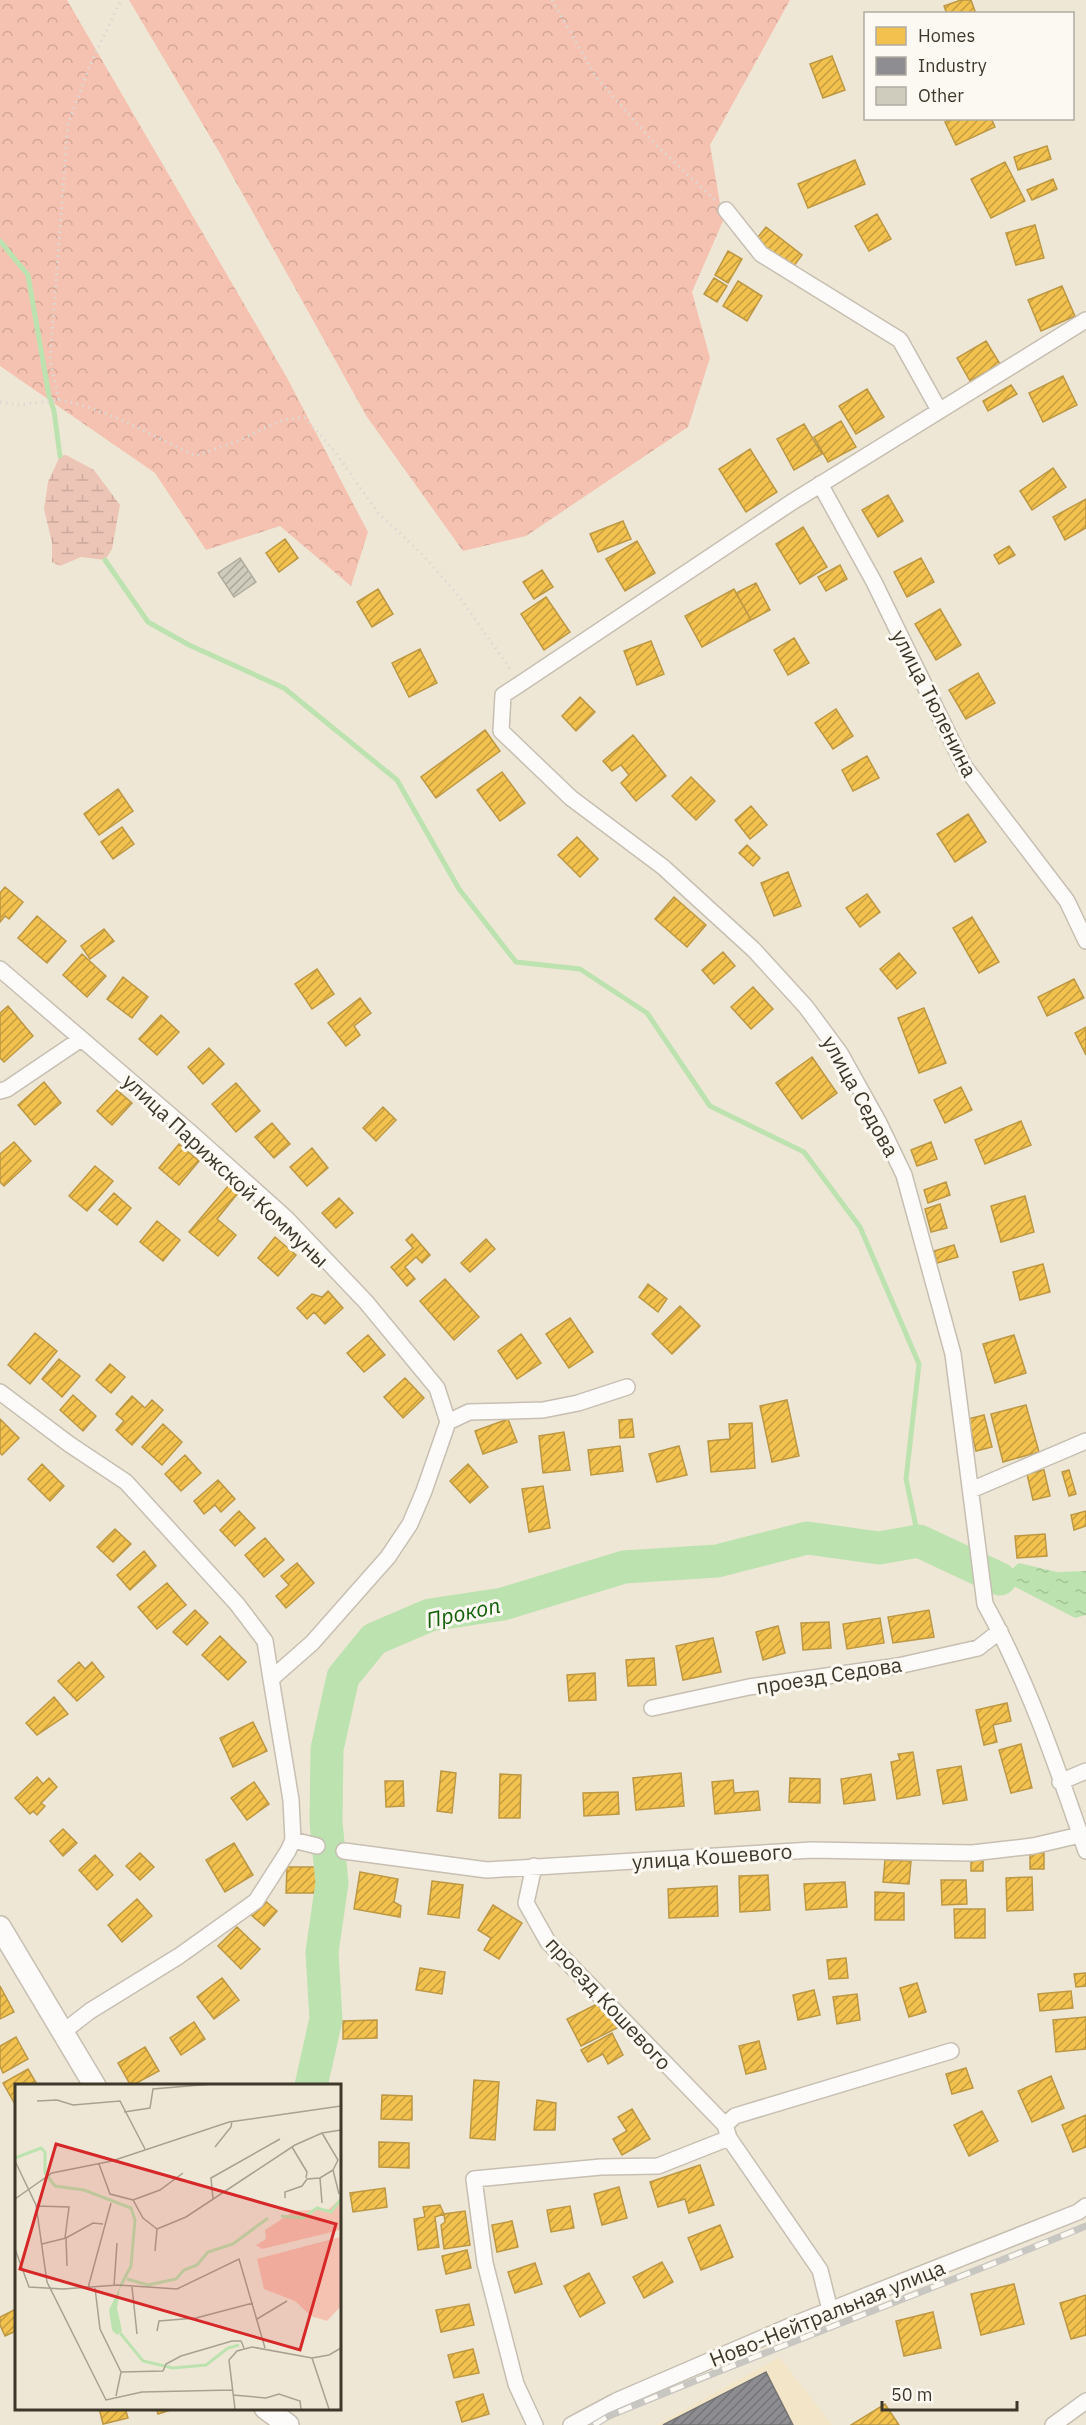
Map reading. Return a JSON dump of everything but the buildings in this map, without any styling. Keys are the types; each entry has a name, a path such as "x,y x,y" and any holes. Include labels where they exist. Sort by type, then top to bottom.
{"main road":[{"path":"0,1927 94,2084"},
{"path":"266,2410 288,2425"}],"street":[{"path":"726,210 761,254 900,340 939,410"},
{"path":"520,684 820,484 1086,320"},
{"name":"улица Тюленина","path":"820,484 874,582 964,766 1067,900 1086,941"},
{"name":"улица Седова","path":"520,684 503,695 501,731 571,798 663,867 754,950 806,1007 840,1053 879,1123 904,1175 953,1354 985,1604 1000,1631"},
{"name":"улица Парижской Коммуны","path":"0,969 190,1132 294,1227 366,1302 437,1388 448,1422"},
{"path":"0,1091 8,1089 81,1039"},
{"path":"272,1679 312,1643 388,1557 410,1524 448,1422 469,1412 543,1410 627,1387"},
{"path":"0,1392 69,1444 126,1482 237,1604 265,1641 291,1800 293,1840 256,1901 179,1956 90,2011 63,2032"},
{"path":"971,1490 1086,1441"},
{"path":"1000,1631 1034,1708 1086,1851"},
{"name":"проезд Седова","path":"652,1708 749,1687 921,1661 978,1648 1000,1631"},
{"path":"1060,1782 1086,1771"},
{"name":"улица Кошевого","path":"344,1851 487,1870 812,1850 972,1853 1033,1846 1080,1835"},
{"path":"293,1840 317,1846"},
{"name":"проезд Кошевого","path":"534,1866 526,1903 548,1942 727,2132 820,2270 830,2310"},
{"path":"535,2425 516,2384 485,2263 474,2179 601,2167 658,2166 727,2132 735,2116 951,2051"},
{"name":"Ново-Нейтральная улица","path":"571,2425 616,2401 830,2310 1078,2212 1086,2206"},
{"path":"1053,2425 1086,2401"}],"path":[{"path":"59,400 50,360 68,124 91,63 121,0"},
{"path":"552,0 596,77 656,145 726,210"},
{"path":"0,402 17,405 59,400 84,404 123,420 196,456 237,441 271,424 297,417 305,418 333,449 378,513 421,553 458,595 520,684"}],"shaded area":[{"path":"779,2357 832,2425 656,2425 769,2363"}],"green space":[{"path":"0,0 67,0 286,376 368,532 351,586 280,526 206,550 155,473 0,366"},
{"path":"129,0 790,0 710,145 723,221 692,292 710,358 688,427 526,536 463,551 367,417 218,150"},
{"path":"66,455 94,470 120,505 112,549 105,560 81,557 60,566 52,562 52,543 44,509 48,482 60,456"}],"water":[{"path":"1019,1563 1057,1572 1086,1571 1086,1615 1075,1618 1000,1579"}],"waterway":[{"path":"0,241 28,275 49,396 54,411 60,456"},
{"path":"105,560 148,622 189,645 284,688 397,780 459,889 516,962 580,969 647,1013 710,1106 804,1152 860,1227 919,1364 906,1479 919,1541"},
{"name":"Прокоп","path":"311,2084 326,2019 322,1952 332,1883 326,1822 327,1749 343,1677 374,1639 430,1615 503,1604 624,1567 717,1561 807,1538 879,1548 919,1541 1000,1579"}],"railway":[{"path":"594,2425 609,2416 668,2392 1086,2226"}]}
